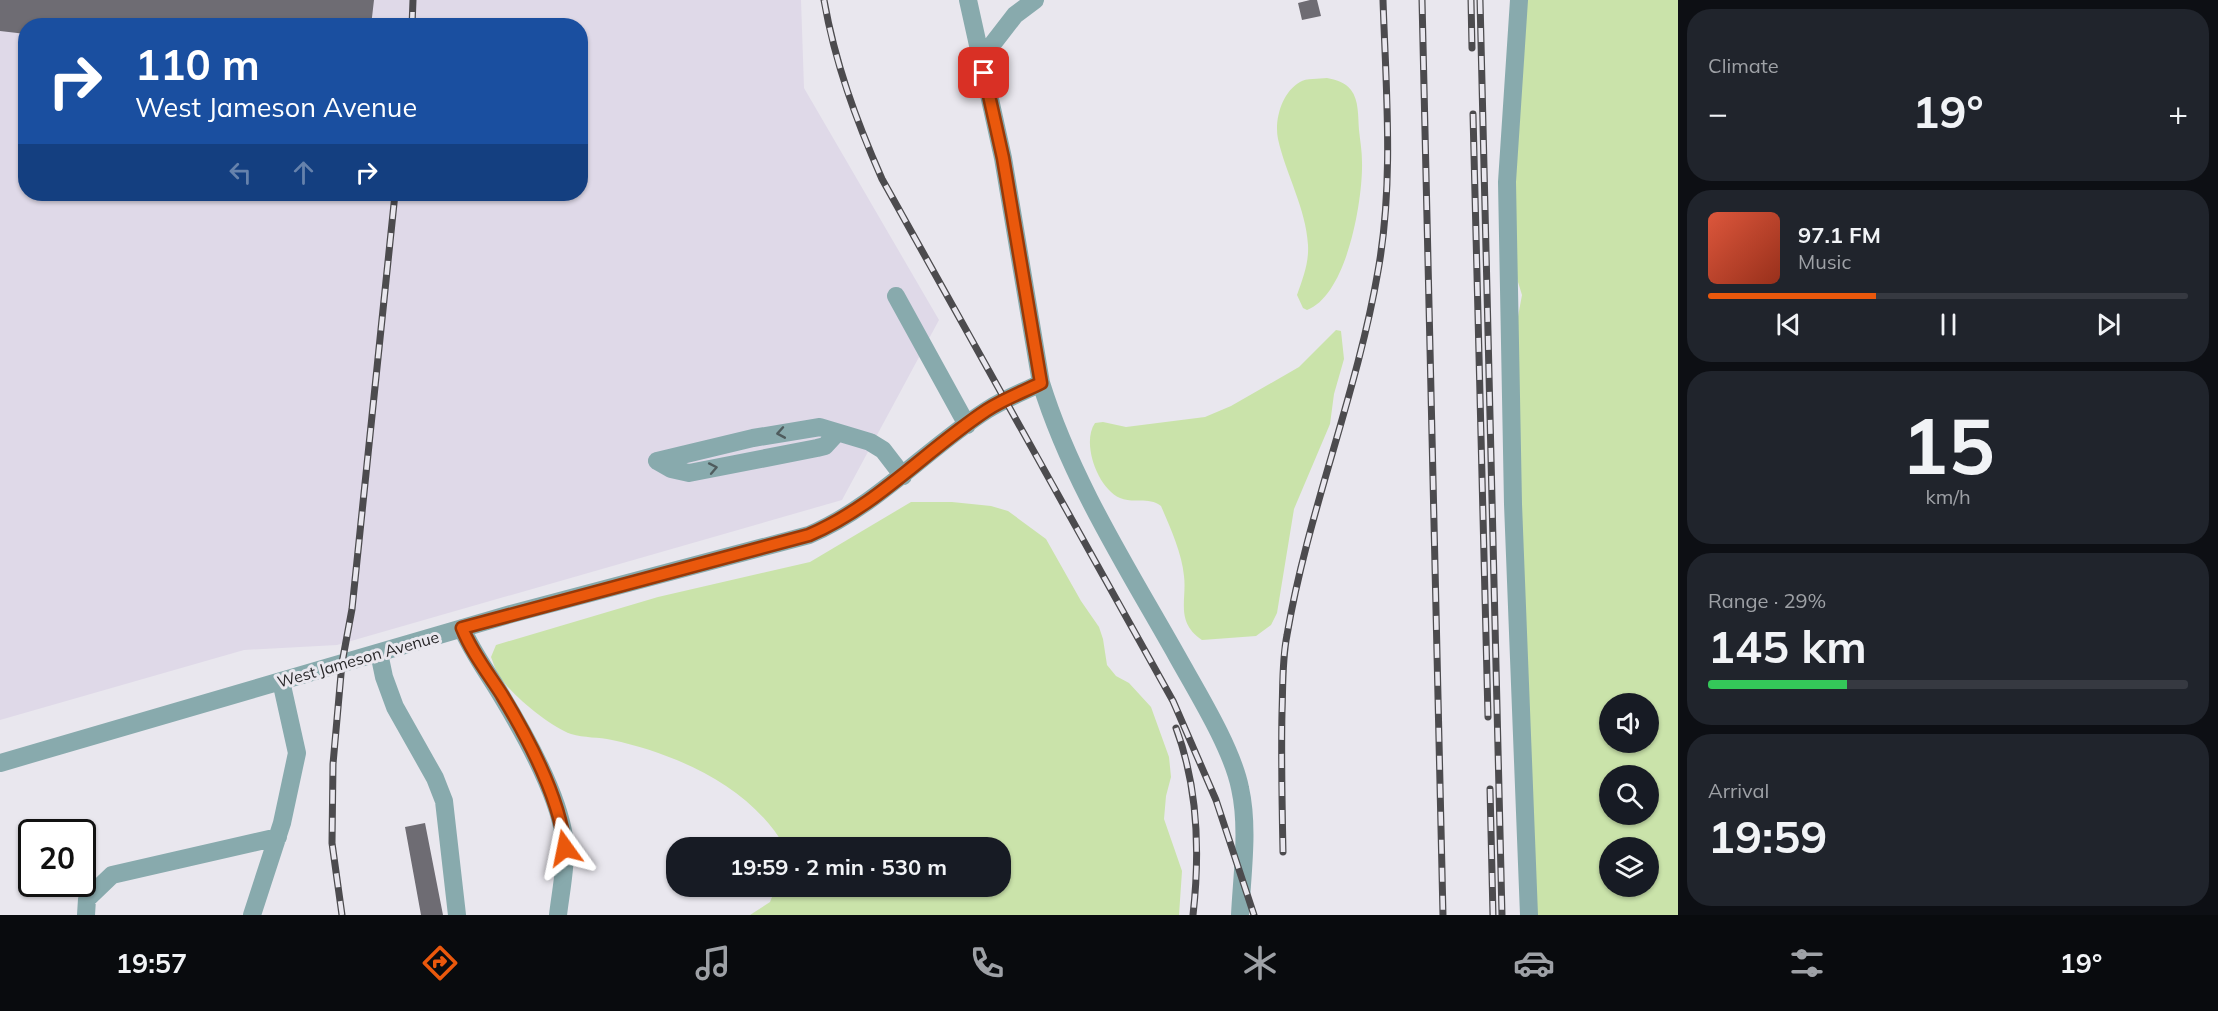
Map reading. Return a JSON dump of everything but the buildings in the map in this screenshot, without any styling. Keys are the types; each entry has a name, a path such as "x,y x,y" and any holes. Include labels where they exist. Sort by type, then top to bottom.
{"lane":[{"path":"968,0 1003,158 1041,383 1048,406 1096,511 1199,696 1234,767 1240,788 1244,822 1240,915"},
{"path":"981,59 1015,15 1035,0"},
{"path":"1519,0 1507,182 1514,516 1529,915"},
{"path":"896,296 920,344 967,425"},
{"name":"West Jameson Avenue","path":"0,764 462,628 809,535 848,515 903,476 967,425 1005,400 1041,383"},
{"path":"837,433 825,446 689,473 671,469 657,461 753,438 820,427 870,442 883,450 903,476"},
{"path":"462,628 470,648 502,696 535,759 553,800 565,848 558,915"},
{"path":"379,653 384,677 395,707 435,778 444,801 457,915"},
{"path":"252,915 278,837 297,753 281,681"},
{"path":"86,915 87,898 112,875 278,837"}],"shaded area":[{"path":"0,0 801,0 804,88 939,320 842,500 337,645 244,650 0,720"}],"green space":[{"path":"1527,0 1678,0 1678,915 1534,915 1524,666 1517,322 1522,295 1514,269 1512,234"},
{"path":"1327,78 1346,85 1355,99 1362,154 1362,179 1356,222 1342,267 1333,286 1321,301 1307,310 1303,308 1297,295 1308,258 1304,218 1278,139 1277,123 1288,92 1300,82"},
{"path":"1336,330 1341,331 1344,359 1334,394 1330,424 1294,509 1277,613 1271,625 1256,636 1202,640 1188,626 1185,618 1183,567 1161,506 1151,501 1125,500 1112,493 1094,465 1090,442 1091,432 1095,423 1103,422 1126,427 1205,417 1231,406 1299,367"},
{"path":"911,502 952,502 991,506 1008,511 1046,539 1081,601 1099,627 1107,665 1116,676 1129,683 1151,707 1169,757 1171,777 1166,796 1164,819 1182,871 1179,915 750,915 770,902 772,897 1011,897 1011,837 778,837 753,807 710,776 662,754 607,739 571,734 552,724 520,699 503,682 491,657 496,645 658,597 810,562"}],"railway":[{"path":"412,18 413,0"},
{"path":"824,0 847,91 882,179 1173,701 1216,800 1254,915"},
{"path":"1283,852 1282,729 1285,644 1307,543 1369,317 1383,237 1388,136 1383,0"},
{"path":"1422,0 1443,915"},
{"path":"1471,0 1472,48"},
{"path":"1480,0 1502,915"},
{"path":"1473,114 1488,717"},
{"path":"342,915 332,843 333,764 342,663 352,609 394,201"},
{"path":"1176,728 1189,773 1193,797 1196,844 1193,915"},
{"path":"1490,789 1493,915"}],"route":[{"path":"565,848 553,800 545,779 502,696 470,648 462,628 809,535 831,526 903,476 987,410 1041,383 1003,158 984,73"}]}
